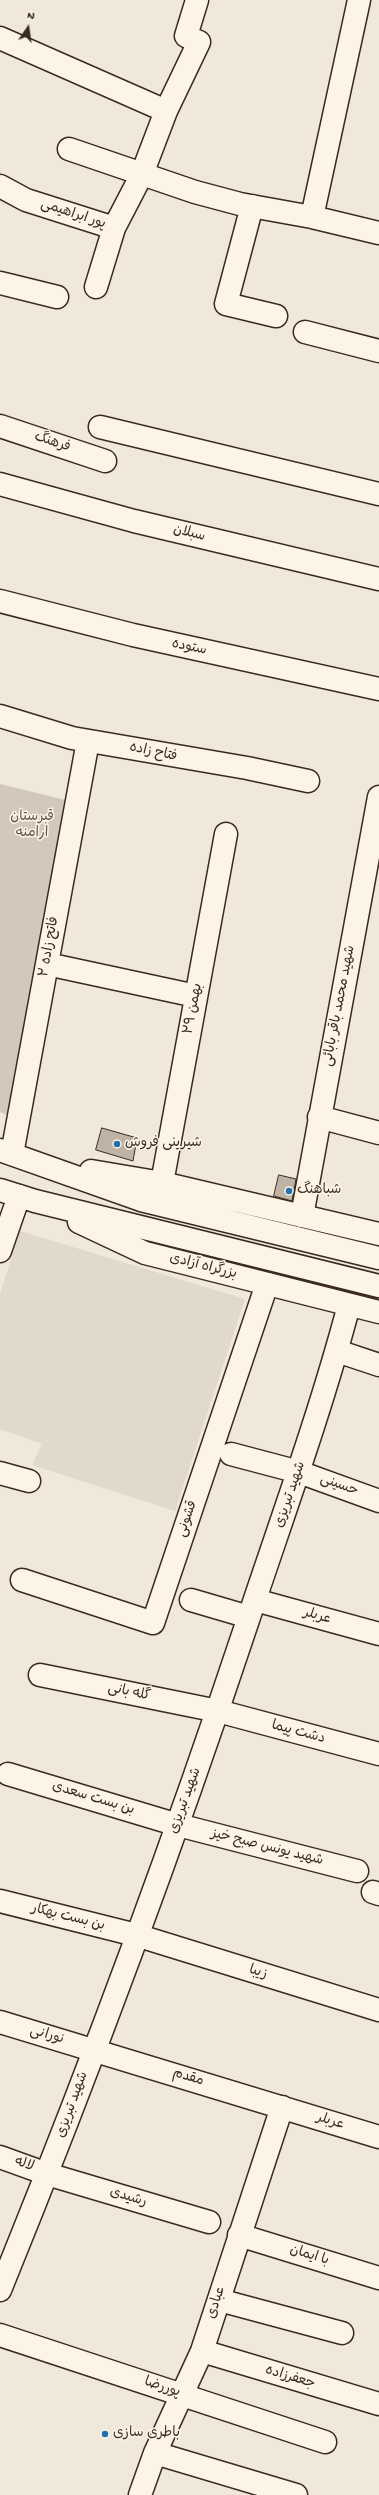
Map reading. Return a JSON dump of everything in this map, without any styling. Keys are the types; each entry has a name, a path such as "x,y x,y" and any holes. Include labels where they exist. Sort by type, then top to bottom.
{"main road":[{"path":"114,228 142,174 166,111 199,42 186,36 197,0"},
{"path":"312,217 359,0"},
{"path":"0,38 166,111"},
{"path":"69,149 195,192 252,206 312,217 379,233"},
{"name":"پور ابراهیمی","path":"0,186 26,200 114,228 96,287"},
{"path":"252,206 226,304 276,316"},
{"path":"0,283 56,297"},
{"path":"305,332 379,351"},
{"name":"فرهنگ","path":"0,426 105,460"},
{"path":"100,427 379,494"},
{"name":"سبلان","path":"0,484 134,521 379,579"},
{"name":"ستوده","path":"0,601 134,636 379,689"},
{"name":"فتاح زاده","path":"0,716 72,738 308,781"},
{"name":"فاتح زاده ۲","path":"6,1152 47,964 88,741"},
{"name":"شهید محمد باقر بابائی","path":"302,1216 379,797"},
{"name":"۲۹ بهمن","path":"162,1183 226,834"},
{"path":"47,964 196,996"},
{"path":"319,1117 379,1133"},
{"path":"6,1152 141,1200 379,1258"},
{"path":"41,1164 162,1183 379,1234"},
{"path":"0,1252 18,1195"},
{"name":"بزرگراه آزادی","path":"18,1195 145,1253 379,1312"},
{"name":"بزرگراه آزادی","path":"18,1195 379,1286"},
{"name":"قشونی","path":"22,1580 153,1623 267,1284"},
{"name":"شهید تبریزی","path":"0,2290 47,2174 178,1824 299,1472 337,1351 349,1305"},
{"path":"337,1351 379,1365"},
{"name":"حسینی","path":"231,1454 299,1472 379,1501"},
{"path":"0,1473 28,1481"},
{"name":"عربلر","path":"191,1600 252,1608 379,1634"},
{"name":"گله بانی","path":"40,1675 218,1711"},
{"name":"دشت پیما","path":"218,1711 379,1754"},
{"name":"بن بست سعدی","path":"8,1774 178,1824"},
{"name":"شهید یونس صبح خیز","path":"178,1824 357,1871"},
{"name":"بن بست بهکار","path":"0,1901 136,1935"},
{"name":"زیبا","path":"136,1935 379,2010"},
{"name":"نورانی","path":"0,2022 94,2050"},
{"name":"مقدم","path":"94,2050 282,2107"},
{"name":"عربلر","path":"282,2107 379,2137"},
{"name":"عبادی","path":"140,2495 155,2453 202,2351 282,2107"},
{"name":"لاله","path":"0,2157 47,2174"},
{"name":"رشیدی","path":"47,2174 210,2222"},
{"name":"با ایمان","path":"239,2235 379,2278"},
{"path":"219,2300 342,2333"},
{"name":"پوررضا","path":"0,2335 324,2442"},
{"name":"جعفرزاده","path":"202,2351 379,2404"},
{"path":"155,2453 296,2495"}],"shaded area":[{"path":"20,1231 245,1299 175,1511 32,1465 42,1444 0,1429 0,1294"}],"green space":[{"name":"قبرستان ارامنه","path":"0,784 70,801 7,1115 0,1112"}],"building":[{"name":"شیرینی فروش","path":"102,1128 137,1138 133,1161 96,1150"},
{"path":"279,1175 296,1179 292,1201 274,1196"}],"place":[{"name":"شیرینی فروش","path":"117,1144"},
{"name":"شباهنگ","path":"289,1191"},
{"name":"باطری سازی","path":"105,2434"}]}
